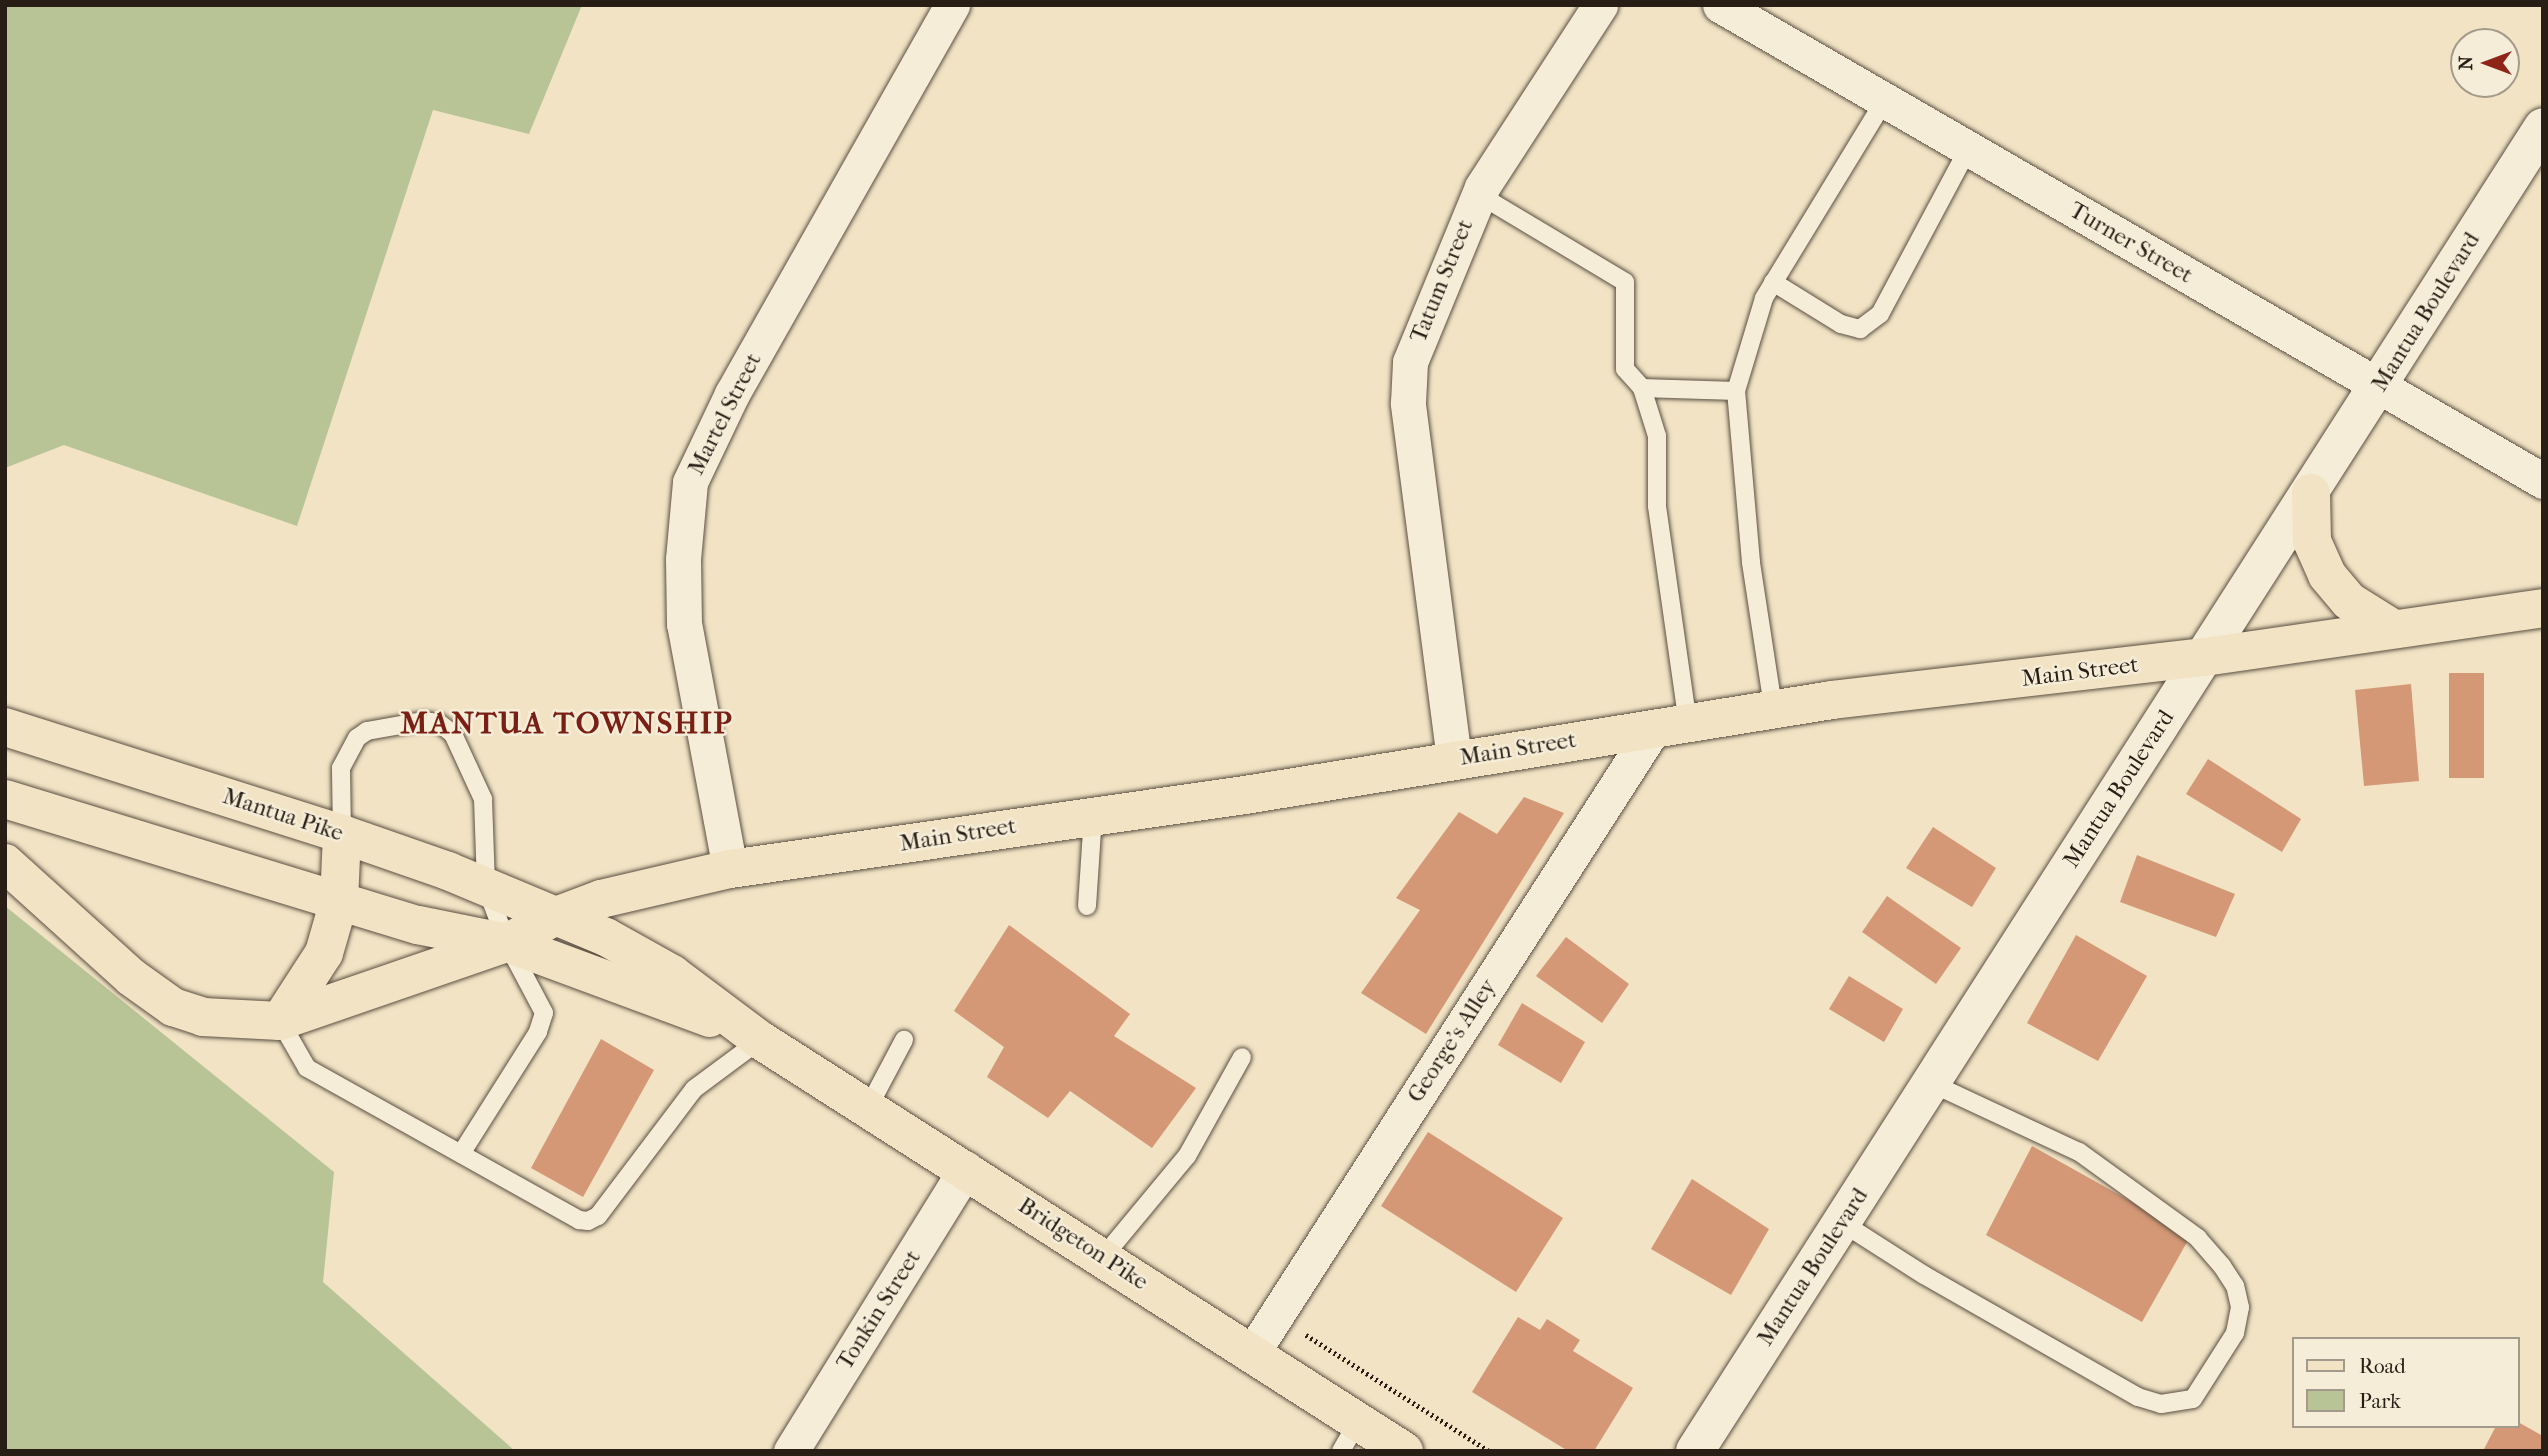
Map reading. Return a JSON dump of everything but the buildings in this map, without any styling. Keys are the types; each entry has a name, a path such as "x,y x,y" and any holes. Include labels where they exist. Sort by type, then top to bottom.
{"main road":[{"name":"Mantua Boulevard","path":"1695,1451 2311,494 2543,128"},
{"path":"2311,494 2312,541 2327,575 2349,601 2392,628"},
{"name":"Main Street","path":"280,1021 507,943 556,916 634,888 730,870 1774,713 1832,700 2204,657 2543,608"},
{"name":"Mantua Pike","path":"5,727 342,834 556,916"},
{"path":"5,799 418,925 507,943"},
{"path":"5,863 122,970 173,1007 203,1017 280,1021 324,953 339,901 342,834"},
{"name":"Bridgeton Pike","path":"556,916 672,974 760,1040 869,1106 1252,1353 1349,1436 1404,1451"},
{"name":"Bridgeton Pike","path":"507,943 605,976 760,1040"}],"street":[{"name":"Martel Street","path":"730,870 684,624 683,559 690,482 732,394 952,5"},
{"name":"Tatum Street","path":"1454,759 1408,403 1410,362 1420,330 1478,194 1600,5"},
{"name":"Turner Street","path":"1720,5 2543,481"},
{"name":"George's Alley","path":"1252,1353 1670,727"},
{"name":"Tonkin Street","path":"791,1451 966,1169"}],"lane":[{"path":"1774,713 1751,562 1736,391 1764,298 1885,100"},
{"path":"1773,282 1841,324 1860,329 1880,314 1968,149"},
{"path":"1478,194 1625,282 1625,369 1642,388 1657,436 1657,506 1670,727"},
{"path":"1642,388 1736,391"},
{"path":"342,834 341,768 348,748 367,732 424,721 439,723 453,734 483,799 485,887 507,943 544,1013 538,1032 461,1154"},
{"path":"1087,906 1093,815"},
{"path":"280,1021 307,1068 579,1220 588,1221 598,1216 694,1089 760,1040"},
{"path":"869,1106 904,1040"},
{"path":"1103,1257 1187,1156 1242,1057"},
{"path":"1841,1222 1924,1275 2138,1397 2161,1404 2193,1399 2235,1333 2240,1307 2235,1286 2222,1266 2198,1238 2079,1152 1931,1083"}],"path":[{"path":"1299,1331 1489,1451"}],"green space":[{"path":"5,5 582,5 529,134 433,110 297,526 64,445 5,468"},
{"path":"5,906 334,1172 323,1282 515,1451 5,1451"}],"district":[{"name":"MANTUA TOWNSHIP","path":"567,724"}]}
